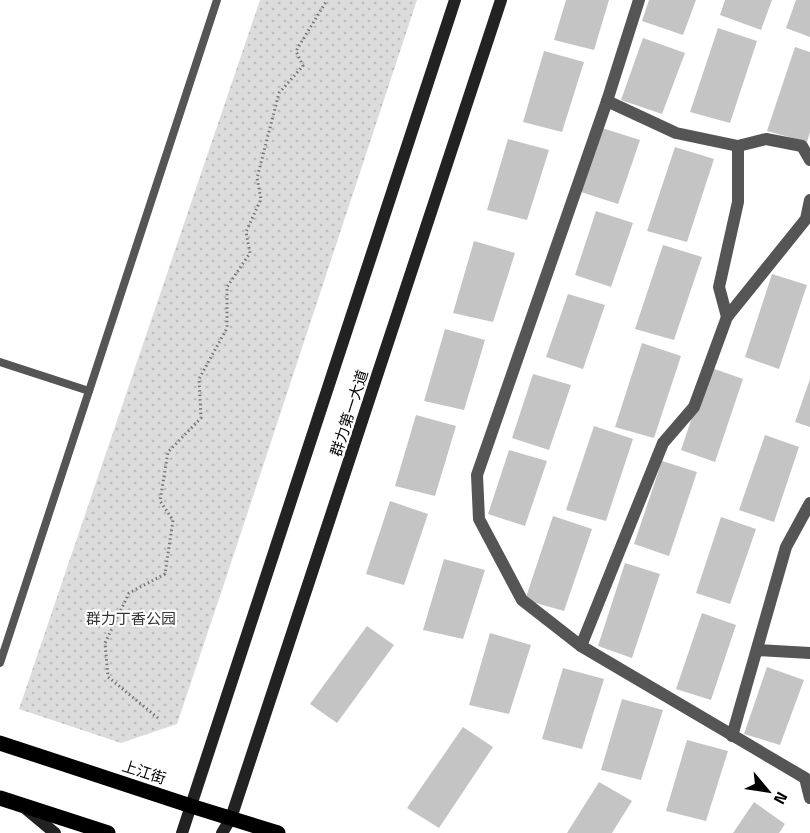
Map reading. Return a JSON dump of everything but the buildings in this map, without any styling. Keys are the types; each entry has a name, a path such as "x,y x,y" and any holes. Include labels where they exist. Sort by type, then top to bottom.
{"main road":[{"name":"群力第一大道","path":"182,833 455,0"},
{"name":"群力第一大道","path":"222,833 231,818 501,0"},
{"name":"上江街","path":"0,743 191,807 278,833"},
{"path":"0,798 108,833"},
{"path":"23,806 55,833"}],"street":[{"path":"639,0 607,101 477,475 479,519 522,600 581,646 732,736 808,777 810,798"},
{"path":"607,101 676,133 738,146 766,139 802,146 810,160"},
{"path":"727,317 720,287 738,202 738,146"},
{"path":"581,646 663,443 694,407 727,317 806,219 810,200"},
{"path":"732,736 786,548 810,503"},
{"path":"757,650 810,652"}],"lane":[{"path":"0,663 217,0"},
{"path":"0,362 89,391"}],"path":[{"path":"158,718 108,676 105,643 129,593 165,574 173,520 160,501 168,452 201,418 199,379 227,328 227,287 250,253 246,232 261,199 258,178 279,93 303,66 296,51 327,0"}],"green space":[{"name":"群力丁香公园","path":"260,0 417,0 177,724 121,743 19,709"}]}
